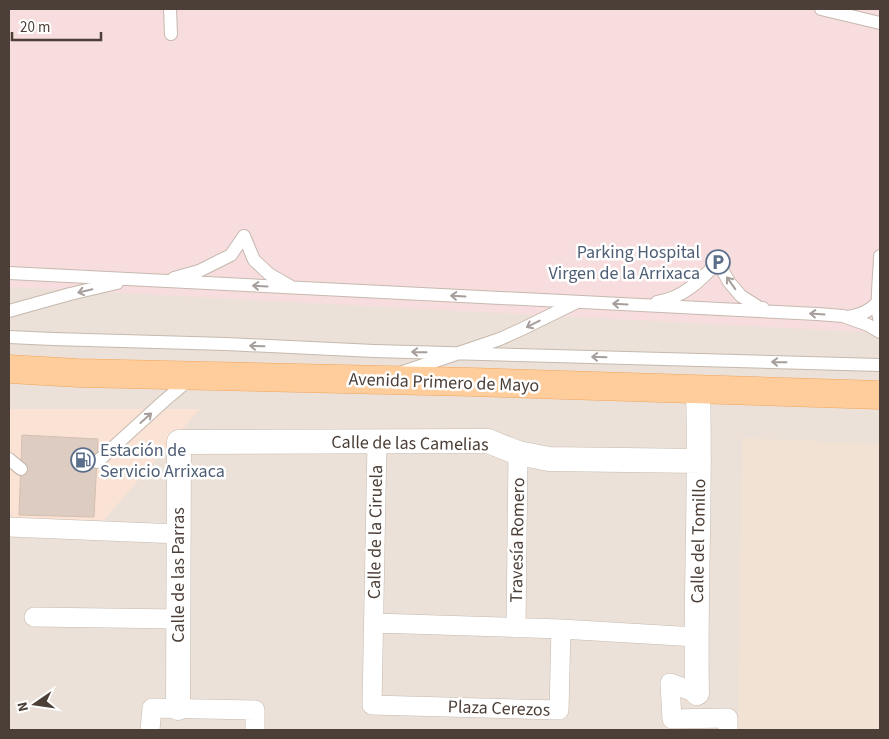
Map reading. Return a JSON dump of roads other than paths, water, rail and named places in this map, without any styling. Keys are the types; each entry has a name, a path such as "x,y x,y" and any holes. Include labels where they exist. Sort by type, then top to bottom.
{"main road":[{"name":"Avenida Primero de Mayo","path":"9,369 51,372 880,395"}],"street":[{"name":"Calle del Tomillo","path":"697,693 698,389"},
{"name":"Calle de las Camelias","path":"178,442 488,441 518,453 549,459 699,461"},
{"name":"Calle de las Parras","path":"178,442 178,708"},
{"name":"Calle de la Ciruela","path":"374,623 377,442"},
{"name":"Travesía Romero","path":"516,628 518,453"},
{"path":"9,527 179,534"},
{"path":"34,617 178,619"},
{"path":"374,623 561,629 696,637"},
{"name":"Plaza Cerezos","path":"374,623 372,704 382,705 559,710 561,629"},
{"path":"697,693 670,683 672,724 728,718 728,730"},
{"path":"150,730 152,708 255,710 254,730"}],"lane":[{"path":"170,9 171,34"},
{"path":"821,9 880,23"},
{"path":"160,281 199,271 231,255 244,236 254,260 268,274 293,287"},
{"path":"880,256 878,302 878,316 880,320"},
{"path":"640,305 665,301 685,292 700,281 718,262 729,282 741,296 760,308 780,312"},
{"path":"11,274 817,314 847,318 868,325 880,332"},
{"path":"9,311 70,294 132,280"},
{"path":"378,380 500,338 577,302"},
{"path":"847,318 870,311 878,302"},
{"path":"9,337 460,353 880,365"},
{"path":"97,462 195,375"},
{"path":"9,459 21,469"}],"place":[{"name":"Parking Hospital Virgen de la Arrixaca","path":"718,262"},
{"name":"Estación de Servicio Arrixaca","path":"83,460"}]}
